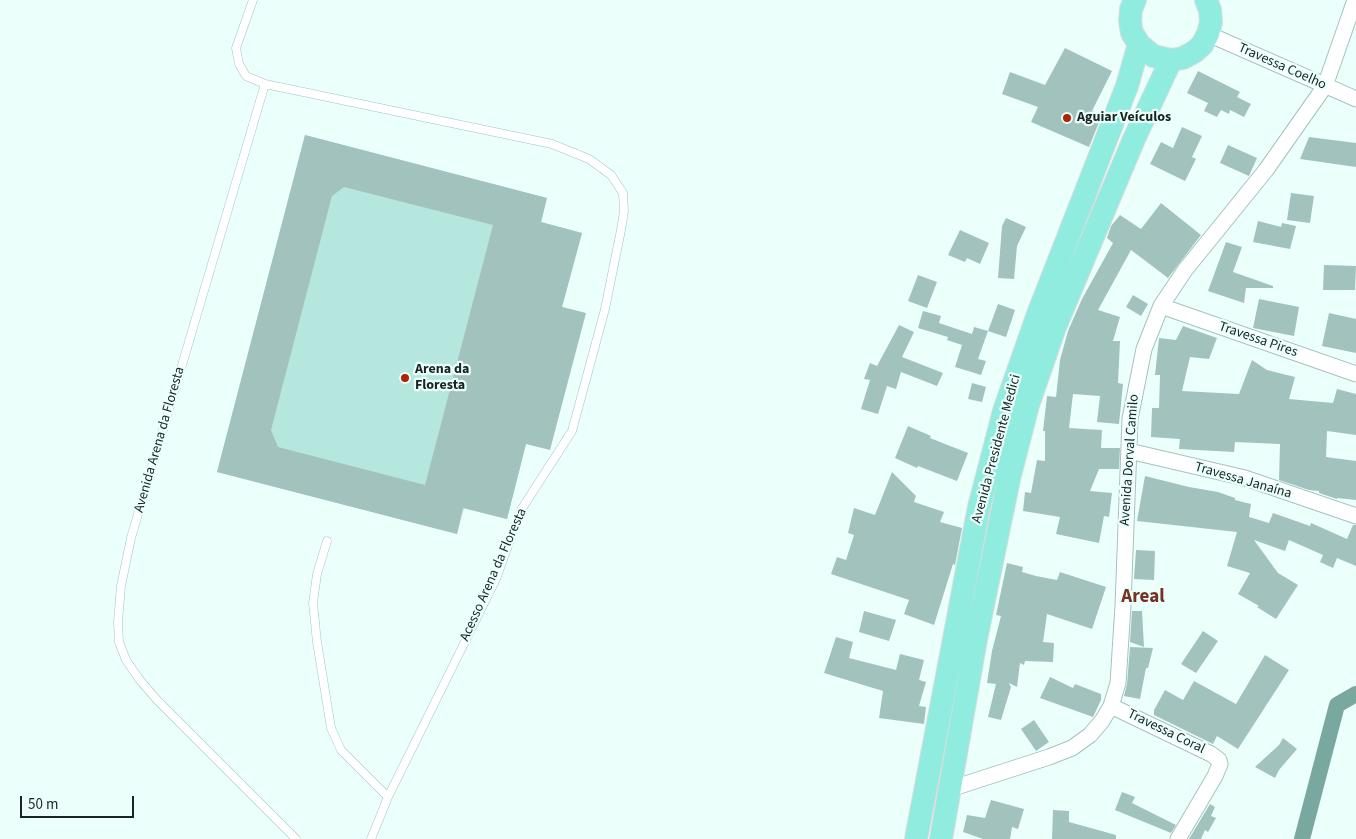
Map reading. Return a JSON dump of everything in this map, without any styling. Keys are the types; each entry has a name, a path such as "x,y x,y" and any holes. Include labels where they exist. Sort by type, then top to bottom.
{"main road":[{"path":"1135,0 1131,9 1130,21 1132,33 1138,44 1153,56 1171,60 1183,58 1202,45 1208,34 1211,22 1210,10 1206,0"},
{"name":"Avenida Presidente Medici","path":"916,839 979,507 1004,411 1038,314 1127,86 1138,44"},
{"name":"Avenida Presidente Medici","path":"941,839 976,639 1003,507 1028,405 1059,318 1134,139 1171,60"}],"street":[{"name":"Avenida Dorval Camilo","path":"950,789 1072,748 1090,735 1102,721 1111,706 1118,683 1123,606 1130,418 1134,389 1144,349 1161,306 1185,270 1266,170 1325,86 1355,0"},
{"name":"Travessa Coelho","path":"1208,34 1356,99"},
{"name":"Travessa Pires","path":"1161,306 1356,374"},
{"name":"Travessa Janaína","path":"1129,452 1245,478 1356,516"},
{"name":"Travessa Coral","path":"1111,706 1211,754 1219,760 1220,764 1214,776 1178,839"}],"lane":[{"path":"253,0 236,48 239,64 246,76 265,84"},
{"name":"Acesso Arena da Floresta","path":"265,84 552,144 590,159 611,175 623,193 624,211 605,309 572,431 522,510 496,579 388,797 371,839"},
{"name":"Avenida Arena da Floresta","path":"265,84 131,538 121,586 118,622 119,642 126,660 139,679 157,700 296,839"},
{"path":"327,541 317,574 313,602 317,642 331,728 341,750 388,797"}],"green space":[{"name":"Arena da Floresta","path":"305,135 547,198 541,222 582,233 562,307 585,313 526,444 507,519 464,508 457,534 217,472"}],"building":[{"path":"1065,48 1112,71 1092,111 1102,115 1089,147 1031,122 1038,107 1002,94 1010,72 1045,85"},
{"path":"1198,71 1240,92 1237,97 1251,104 1244,117 1230,110 1229,114 1221,110 1217,117 1204,111 1208,103 1187,93"},
{"path":"1182,127 1202,136 1192,157 1196,159 1185,181 1150,164 1161,142 1173,148"},
{"path":"305,135 547,198 541,222 582,233 562,307 586,313 550,450 526,444 507,519 463,508 457,534 217,472","holes":["344,187 493,225 425,485 278,447 271,430 332,196"]},
{"path":"1309,137 1356,143 1356,167 1300,159"},
{"path":"1228,145 1257,158 1249,176 1220,163"},
{"path":"1291,193 1314,196 1310,223 1287,220"},
{"path":"1161,203 1201,235 1168,278 1131,250 1098,310 1120,317 1113,341 1120,341 1118,383 1123,384 1119,424 1097,422 1100,396 1073,394 1069,428 1102,430 1101,448 1120,448 1119,469 1099,469 1090,491 1112,493 1109,517 1104,516 1099,543 1056,534 1060,517 1023,511 1025,492 1031,493 1037,460 1045,461 1045,431 1043,431 1047,396 1056,397 1060,360 1068,331 1082,299 1113,243 1107,238 1111,226 1120,215 1141,229"},
{"path":"1006,218 1026,227 1017,246 1014,279 998,278 1002,226"},
{"path":"1258,221 1281,227 1282,223 1296,226 1290,249 1253,242"},
{"path":"960,230 989,243 980,264 967,258 965,262 948,255"},
{"path":"1226,242 1242,247 1233,272 1273,286 1273,288 1246,288 1244,303 1208,291"},
{"path":"1324,265 1356,266 1355,290 1323,290"},
{"path":"918,275 937,282 927,308 908,301"},
{"path":"1133,295 1148,304 1141,316 1126,307"},
{"path":"1259,299 1299,307 1294,336 1253,328"},
{"path":"998,304 1015,310 1006,337 988,331"},
{"path":"923,311 941,316 939,323 972,334 974,327 988,331 978,359 986,361 981,375 955,367 962,345 947,340 948,337 918,328"},
{"path":"1329,313 1356,319 1356,353 1322,346"},
{"path":"899,325 914,332 902,357 943,373 937,386 901,372 896,389 887,386 878,414 861,409 870,380 864,379 870,363 877,366"},
{"path":"1183,326 1217,338 1209,359 1190,357 1182,391 1239,394 1252,360 1267,370 1295,377 1289,399 1333,403 1337,389 1356,394 1356,435 1327,431 1326,457 1356,461 1356,500 1337,499 1319,493 1319,491 1309,490 1279,480 1280,444 1235,442 1234,452 1179,449 1180,439 1151,437 1152,408 1159,408 1160,375 1155,375 1159,338 1176,340"},
{"path":"972,383 986,387 982,402 968,399"},
{"path":"908,426 931,436 930,438 968,453 957,481 918,466 917,468 895,458"},
{"path":"892,472 916,496 914,502 944,512 940,522 962,528 955,565 953,564 934,625 904,614 909,600 831,574 837,557 846,560 854,535 848,533 854,508 875,515"},
{"path":"1145,476 1218,492 1235,498 1235,500 1251,504 1249,517 1269,523 1273,513 1310,526 1311,523 1347,539 1353,525 1356,525 1356,566 1337,558 1333,568 1320,562 1323,555 1289,540 1285,551 1254,540 1278,573 1298,585 1276,619 1257,607 1259,606 1238,594 1250,573 1227,566 1237,532 1137,521"},
{"path":"1136,550 1155,551 1154,580 1134,579"},
{"path":"1007,563 1023,567 1022,572 1036,576 1057,580 1060,572 1106,587 1092,629 1047,614 1043,642 1054,643 1053,662 1025,661 1024,665 1020,663 1017,687 1009,683 1011,687 1001,720 988,717 996,684 987,683 992,651 1001,616 996,615"},
{"path":"864,611 896,620 889,641 859,632"},
{"path":"1132,611 1142,611 1144,647 1130,642"},
{"path":"1203,631 1218,641 1196,673 1181,664"},
{"path":"836,637 853,642 849,658 896,670 900,654 924,660 919,680 926,682 919,706 926,707 924,724 879,718 883,691 824,673"},
{"path":"1130,647 1153,648 1148,668 1146,668 1140,699 1124,696 1127,684"},
{"path":"1265,655 1289,670 1238,749 1217,736 1213,744 1154,715 1154,710 1165,690 1183,700 1194,681 1236,704"},
{"path":"1050,677 1073,688 1075,684 1101,694 1101,700 1093,717 1040,698"},
{"path":"1034,720 1049,742 1036,751 1021,729"},
{"path":"1283,738 1297,749 1279,770 1275,778 1255,767 1279,745"},
{"path":"1122,792 1135,797 1132,803 1176,825 1171,833 1115,810"},
{"path":"991,800 1024,809 1018,829 1012,827 1010,839 983,839 963,832 967,815 985,818"},
{"path":"1210,804 1215,807 1211,816 1216,818 1208,832 1205,830 1201,839 1189,839"},
{"path":"1053,810 1069,811 1069,822 1116,835 1116,839 1052,839"}],"waterway":[{"path":"1302,839 1337,705 1356,694"}],"place":[{"name":"Aguiar Veículos","path":"1067,118"},
{"name":"Arena da Floresta","path":"405,378"}],"district":[{"name":"Areal","path":"1143,598"}]}
